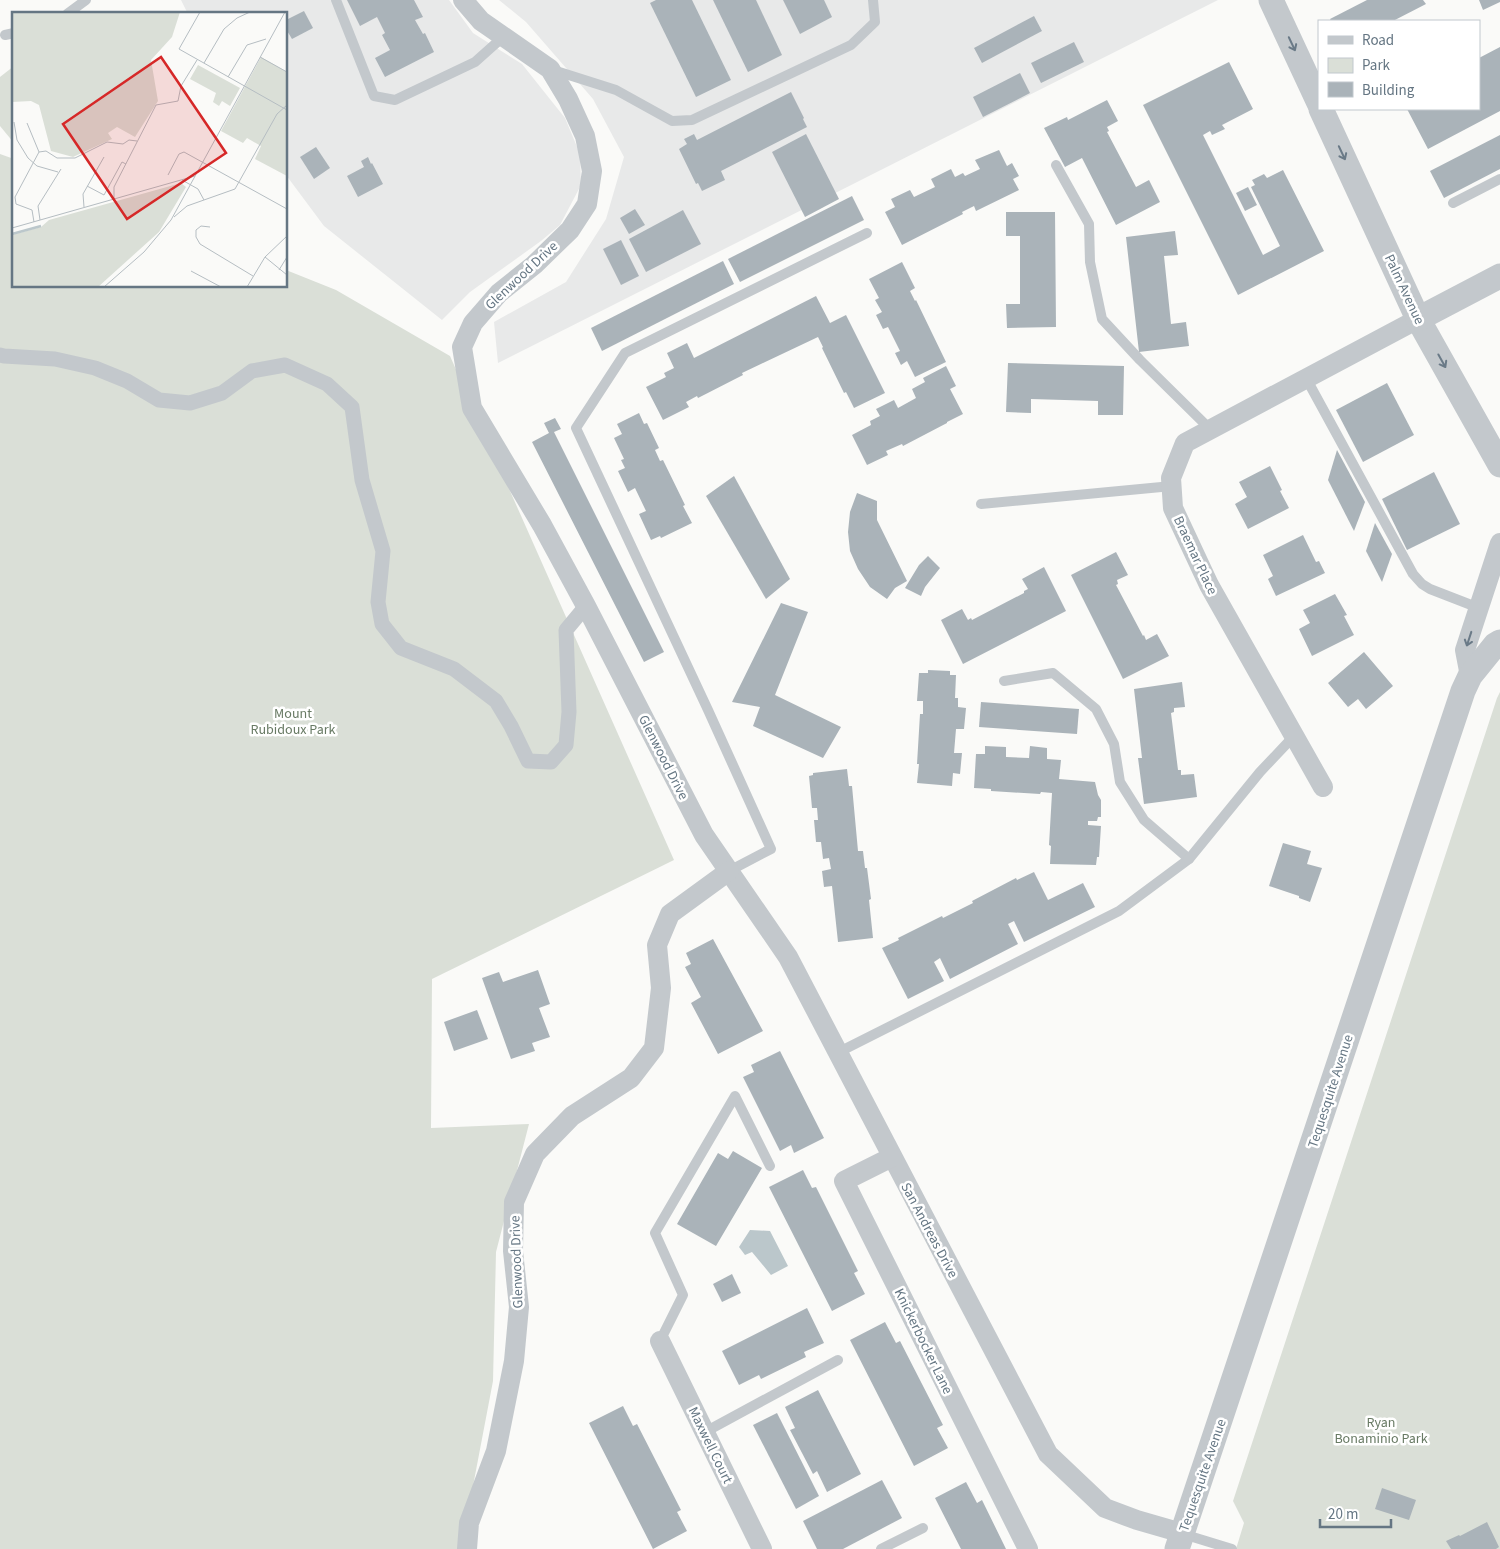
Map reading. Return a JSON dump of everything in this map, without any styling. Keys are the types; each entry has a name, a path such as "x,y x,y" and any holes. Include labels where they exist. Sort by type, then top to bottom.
{"street":[{"name":"Glenwood Drive","path":"463,0 481,22 550,69 568,99 585,136 592,171 587,204 570,230 534,265 498,293 473,323 462,347 472,408 542,525 586,606 704,836 729,871 670,914 657,945 661,988 654,1048 631,1078 572,1116 535,1154 514,1202 513,1251 519,1307 514,1361 496,1451 469,1522 467,1549"},
{"path":"1271,0 1318,101"},
{"name":"Palm Avenue","path":"1321,110 1418,319 1500,465"},
{"path":"1418,319 1500,276"},
{"name":"Braemar Place","path":"1323,787 1209,585 1173,508 1171,478 1185,443 1418,319"},
{"path":"0,355 55,359 95,368 127,381 159,400 190,403 222,393 252,371 285,365 327,384 352,407 362,480 383,551 378,602 382,624 401,648 454,669 496,701 528,761 551,762 566,745 569,712 566,630 586,606"},
{"path":"1470,676 1466,650 1500,543"},
{"name":"Tequesquite Avenue","path":"1180,1541 1470,676 1500,642"},
{"name":"San Andreas Drive","path":"729,871 788,957 1048,1454 1105,1508 1137,1520 1180,1541"},
{"name":"Knickerbocker Lane","path":"892,1157 844,1181 1028,1549"},
{"name":"Maxwell Court","path":"660,1341 762,1549"}],"lane":[{"path":"70,12 86,0"},
{"path":"336,0 374,96 395,100 475,62 503,37"},
{"path":"550,69 616,90 672,121 692,120 851,45 875,22 873,0"},
{"path":"1056,165 1089,224 1090,262 1102,319 1140,360 1210,429"},
{"path":"1453,203 1500,179"},
{"path":"729,871 770,849 708,710 576,428 625,353 867,233"},
{"path":"1306,378 1412,574 1422,584 1479,608"},
{"path":"981,504 1172,486"},
{"path":"1004,681 1053,673 1096,709 1114,744 1120,782 1144,820 1189,859"},
{"path":"837,1053 1119,911 1189,859 1260,772 1294,736"},
{"path":"660,1341 683,1295 654,1234 736,1096 770,1166"},
{"path":"705,1432 838,1360"},
{"path":"881,1549 923,1528"},
{"path":"1180,1541 1232,1549"}],"shaded area":[{"path":"181,0 449,0 473,33 522,64 565,118 580,154 581,185 560,225 470,292 442,320 324,226 288,178 288,12 187,12"},
{"path":"499,0 1218,0 498,363 494,322 566,282 606,219 624,157 593,99 526,22"},
{"path":"750,1230 770,1231 788,1266 771,1275 752,1252 745,1255 739,1247"}],"green space":[{"path":"12,68 12,141 0,126 0,77"},
{"name":"Mount Rubidoux Park","path":"0,154 12,158 12,288 288,288 288,271 336,290 450,356 674,860 432,979 431,1128 529,1124 496,1252 493,1381 461,1549 0,1549"},
{"name":"Ryan Bonaminio Park","path":"1500,692 1500,1549 1236,1549 1244,1523 1233,1501"}],"building":[{"path":"347,0 414,0 423,17 415,20 423,34 425,33 434,52 385,77 375,58 390,50 382,35 385,33 377,17 360,26"},
{"path":"656,0 692,0 731,80 696,97 650,3"},
{"path":"713,0 756,0 782,55 748,72"},
{"path":"783,0 824,0 832,17 800,34"},
{"path":"1367,0 1423,0 1426,4 1395,20 1330,19"},
{"path":"1479,0 1500,0 1500,2 1483,10"},
{"path":"304,11 313,28 292,39 288,32 288,19"},
{"path":"1034,16 1042,31 982,63 974,48"},
{"path":"1074,42 1084,62 1041,83 1031,63"},
{"path":"1500,47 1500,111 1428,149 1408,110 1480,110 1480,57"},
{"path":"1229,62 1253,109 1222,125 1225,129 1212,135 1210,131 1203,135 1263,255 1280,246 1251,187 1255,185 1252,180 1264,174 1267,178 1283,170 1324,251 1238,295 1143,105"},
{"path":"1020,73 1030,93 983,117 973,97"},
{"path":"791,92 807,127 721,171 725,180 702,191 698,183 696,184 679,149 687,144 684,139 694,134 697,140"},
{"path":"1107,100 1118,121 1107,127 1109,131 1107,132 1136,187 1149,180 1160,202 1116,225 1082,158 1065,167 1044,128 1067,117 1068,120"},
{"path":"806,134 839,199 805,217 772,152"},
{"path":"1500,135 1500,169 1444,198 1430,171"},
{"path":"316,147 330,168 314,179 300,157"},
{"path":"999,150 1007,166 1012,163 1019,176 1013,179 1019,190 976,211 974,206 962,212 963,214 902,245 885,212 895,207 891,199 910,190 914,197 935,187 931,179 951,169 955,177 963,173 965,176 980,169 975,160"},
{"path":"368,157 383,184 358,197 347,176 364,167 361,161"},
{"path":"1248,187 1257,205 1245,211 1236,193"},
{"path":"852,196 864,220 740,282 728,259"},
{"path":"635,209 645,225 629,234 620,218"},
{"path":"683,210 701,244 646,272 629,239"},
{"path":"1006,212 1055,212 1056,327 1007,328 1006,304 1020,304 1020,236 1006,236"},
{"path":"1175,231 1178,255 1164,256 1171,324 1186,322 1189,346 1139,352 1126,237"},
{"path":"621,240 639,276 621,285 603,249"},
{"path":"723,261 734,284 602,351 591,328"},
{"path":"902,262 915,288 910,291 946,362 915,377 907,361 901,365 895,353 900,351 888,327 883,329 876,315 882,312 875,300 879,298 869,279"},
{"path":"816,296 830,323 846,315 885,393 854,408 846,392 844,393 818,337 742,373 743,375 698,398 697,396 686,402 689,407 663,420 646,387 666,377 664,373 674,368 667,353 687,343 694,358"},
{"path":"1008,363 1124,366 1123,415 1098,415 1098,401 1031,399 1031,413 1006,412"},
{"path":"946,366 956,386 950,389 963,414 903,446 902,444 886,451 888,455 867,465 852,435 871,425 870,421 880,416 876,409 894,400 898,408 916,398 912,389 925,382 923,378"},
{"path":"1387,383 1414,435 1363,462 1336,410"},
{"path":"639,413 644,424 647,423 659,448 655,450 660,461 663,460 692,523 661,538 660,536 651,540 639,514 646,511 635,488 628,492 618,471 625,468 621,460 624,459 614,438 622,434 617,424"},
{"path":"555,418 561,429 554,432 664,652 644,662 532,442 549,433 544,423"},
{"path":"1337,450 1365,502 1354,531 1328,480"},
{"path":"1270,466 1289,508 1248,529 1235,504 1247,497 1239,482"},
{"path":"1434,472 1460,524 1407,550 1382,499"},
{"path":"734,476 790,579 766,599 706,496"},
{"path":"857,493 877,501 877,520 907,581 895,588 887,599 870,587 858,569 850,551 848,532 850,512"},
{"path":"1375,523 1392,554 1382,582 1366,551"},
{"path":"1303,535 1316,562 1319,561 1325,573 1276,596 1268,579 1273,576 1263,555"},
{"path":"1116,552 1128,575 1117,580 1118,584 1116,585 1143,636 1146,640 1157,634 1169,656 1123,679 1071,575"},
{"path":"928,556 940,568 925,587 921,596 905,588 919,565"},
{"path":"1044,567 1066,611 963,664 941,620 962,609 968,620 971,618 972,620 1024,593 1028,589 1022,579"},
{"path":"1335,594 1347,615 1344,616 1354,635 1312,656 1299,629 1310,623 1303,610"},
{"path":"781,603 808,612 775,695 841,727 823,758 753,726 760,707 732,702"},
{"path":"1364,652 1393,686 1366,709 1358,699 1348,707 1328,683"},
{"path":"928,670 950,671 950,675 956,675 955,698 958,698 958,707 966,708 964,729 956,729 954,753 962,753 960,774 953,773 952,786 917,783 920,714 923,714 923,701 917,701 919,673 928,673"},
{"path":"1182,682 1185,707 1174,708 1174,712 1171,713 1178,770 1181,770 1181,775 1194,774 1197,797 1144,804 1138,758 1142,758 1134,689"},
{"path":"981,702 1079,709 1077,734 979,727"},
{"path":"985,746 1006,747 1006,757 1029,758 1030,746 1047,748 1047,759 1061,760 1059,779 1095,782 1101,800 1101,817 1098,817 1097,821 1088,821 1088,825 1101,826 1099,857 1097,857 1096,865 1050,864 1051,846 1049,845 1052,793 991,791 991,789 974,788 976,754 985,754"},
{"path":"847,769 849,786 852,786 858,851 863,851 865,868 867,868 873,938 838,942 832,886 824,887 822,871 831,869 829,858 823,859 821,842 816,842 814,820 818,820 817,808 812,808 809,776 813,775 813,773"},
{"path":"1283,843 1311,851 1307,864 1322,868 1310,902 1299,898 1299,896 1269,886"},
{"path":"1034,872 1048,900 1083,883 1095,907 1024,942 1014,921 1008,924 1018,944 950,979 940,958 934,962 944,981 908,999 882,948 942,916 943,918 973,903 972,901 1016,878 1017,880"},
{"path":"713,939 763,1031 718,1054 691,1003 701,997 685,967 691,964 686,953"},
{"path":"538,970 550,1004 539,1008 550,1037 532,1043 535,1051 511,1059 482,978 499,972 503,982"},
{"path":"477,1010 488,1039 454,1051 444,1022"},
{"path":"780,1051 824,1138 794,1153 791,1145 780,1151 743,1077 754,1072 751,1065"},
{"path":"733,1151 762,1168 716,1246 677,1224 718,1153 728,1159"},
{"path":"803,1170 812,1188 816,1187 858,1271 854,1273 865,1294 832,1311 769,1187"},
{"path":"732,1274 741,1293 722,1302 713,1284"},
{"path":"807,1308 824,1343 804,1352 806,1357 761,1379 759,1375 739,1385 722,1351"},
{"path":"885,1322 896,1343 900,1341 943,1425 937,1428 948,1448 914,1466 850,1340"},
{"path":"818,1390 861,1474 827,1492 817,1471 813,1474 790,1430 795,1428 785,1407"},
{"path":"623,1406 633,1426 637,1424 681,1510 677,1512 687,1531 653,1549 589,1423"},
{"path":"777,1413 819,1496 796,1509 753,1425"},
{"path":"882,1480 902,1518 843,1549 817,1549 803,1521"},
{"path":"966,1482 977,1503 982,1500 1006,1549 961,1549 935,1498"},
{"path":"1382,1488 1416,1500 1409,1520 1375,1509"},
{"path":"1487,1522 1499,1547 1496,1549 1451,1549 1446,1541 1460,1536"}]}
